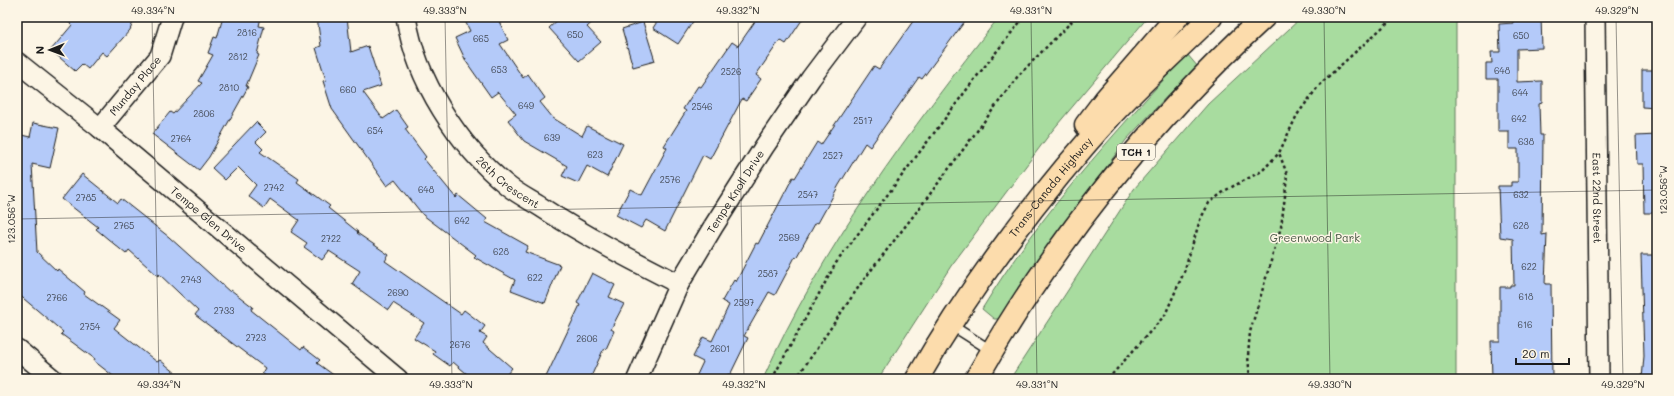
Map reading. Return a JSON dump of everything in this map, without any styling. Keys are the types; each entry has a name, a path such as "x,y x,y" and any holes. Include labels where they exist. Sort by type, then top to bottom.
{"highway":[{"path":"984,275 1079,135 1105,100 1177,17"},
{"name":"Trans-Canada Highway","path":"917,379 984,275 1025,219 1099,130 1163,63 1211,17"},
{"name":"TCH 1","path":"976,379 992,351 1058,252 1104,191 1189,90 1264,17"}],"street":[{"name":"Munday Place","path":"100,128 160,56 172,17"},
{"name":"26th Crescent","path":"406,17 420,67 442,112 480,159 508,186 573,228 679,284"},
{"name":"Tempe Knoll Drive","path":"637,379 679,284 764,147 811,78 857,17"},
{"name":"East 22nd Street","path":"1595,17 1599,379"},
{"name":"Tempe Glen Drive","path":"17,62 100,128 398,379"},
{"path":"17,349 52,379"}],"lane":[{"path":"951,325 992,351"}],"path":[{"path":"772,379 836,263 974,80 1024,17"},
{"path":"796,379 862,282 1018,76 1076,17"},
{"path":"1108,379 1165,315 1184,272 1200,220 1209,203 1226,190 1262,171 1279,153 1297,115 1320,84 1394,17"},
{"path":"1250,379 1248,356 1250,332 1281,227 1285,196 1286,174 1279,153"}],"green space":[{"path":"999,17 1148,17 1052,131 951,266 878,379 763,379 786,330 840,236 901,146"},
{"name":"Greenwood Park","path":"1302,17 1456,17 1456,379 1010,379 1134,189 1208,104"},
{"path":"1187,54 1198,67 1169,94 1126,140 1016,291 1004,319 994,319 982,309 1004,274 1028,241 1078,176"}],"building":[{"path":"63,17 135,17 130,30 107,56 102,52 88,69 82,64 75,71 51,50 72,25"},
{"path":"223,17 261,17 259,26 264,27 257,54 259,55 246,86 248,87 209,157 199,170 152,134 170,112 173,114 202,83 198,81 213,55 208,53 214,37 217,38"},
{"path":"317,17 347,17 351,52 368,46 381,86 363,92 383,119 396,110 408,127 405,129 426,157 424,159 456,198 458,195 487,219 485,222 528,246 525,252 560,265 545,303 511,290 515,280 474,257 476,255 423,215 395,180 387,186 332,109 323,81 326,80 316,48 321,46"},
{"path":"463,17 497,17 508,40 500,44 523,78 528,74 545,98 540,102 553,118 582,136 587,126 623,144 607,177 587,166 578,183 562,176 567,166 524,141 508,120 516,114 498,92 491,97 465,60 466,58 465,59 455,38 470,31"},
{"path":"561,17 598,17 587,27 601,42 579,61 549,28"},
{"path":"660,17 696,17 678,44 653,28"},
{"path":"758,17 804,17 786,44 780,40 756,75 761,79 746,101 742,99 710,159 703,155 665,231 646,220 641,228 616,215 630,189 642,195 667,148 664,146 686,111 683,109 698,86 701,87 732,42 738,46"},
{"path":"916,17 968,17 922,79 919,77 870,147 865,143 818,223 816,222 796,258 795,257 775,295 769,292 744,336 748,338 730,375 728,374 726,379 695,379 703,362 693,357 703,337 712,341 729,305 722,301 734,280 736,282 756,243 758,244 793,177 795,178 817,142 821,145 874,66 879,69"},
{"path":"1513,17 1541,17 1542,48 1517,49 1517,82 1542,81 1542,103 1539,104 1540,135 1543,135 1542,235 1547,234 1545,284 1551,284 1552,379 1492,379 1491,341 1500,341 1500,287 1510,287 1510,285 1514,285 1513,239 1500,237 1498,186 1511,186 1511,182 1518,182 1518,149 1509,149 1509,131 1498,131 1498,79 1486,79 1486,63 1492,63 1491,52 1500,52 1499,24 1513,23"},
{"path":"643,22 655,61 633,67 622,29"},
{"path":"1642,70 1657,70 1657,108 1642,107"},
{"path":"256,122 266,132 256,142 263,149 260,152 299,179 297,182 330,206 328,208 358,232 357,233 389,255 385,261 461,314 464,310 485,326 480,333 487,337 483,343 512,368 503,379 473,379 453,362 450,366 433,354 435,351 414,338 424,323 393,303 388,310 352,284 360,271 329,251 322,260 304,247 307,243 291,232 299,220 270,199 264,208 248,196 256,185 238,167 225,180 212,168"},
{"path":"33,123 59,128 50,168 32,164 37,252 57,271 58,269 85,292 84,294 120,320 114,328 157,362 160,360 183,379 117,379 94,361 95,359 61,334 63,332 17,293 17,134 30,137"},
{"path":"1657,135 1657,213 1644,213 1643,164 1637,164 1636,136"},
{"path":"82,174 118,203 121,199 169,237 230,292 231,290 253,307 251,310 301,350 303,347 320,360 317,363 339,379 269,379 262,373 265,368 195,315 198,311 159,274 158,276 129,250 126,254 96,229 98,227 62,199"},
{"path":"1641,255 1657,255 1657,379 1642,379 1644,356"},
{"path":"592,273 615,285 609,297 624,304 611,329 614,331 606,349 604,348 590,379 545,379 580,305 577,303"}]}
